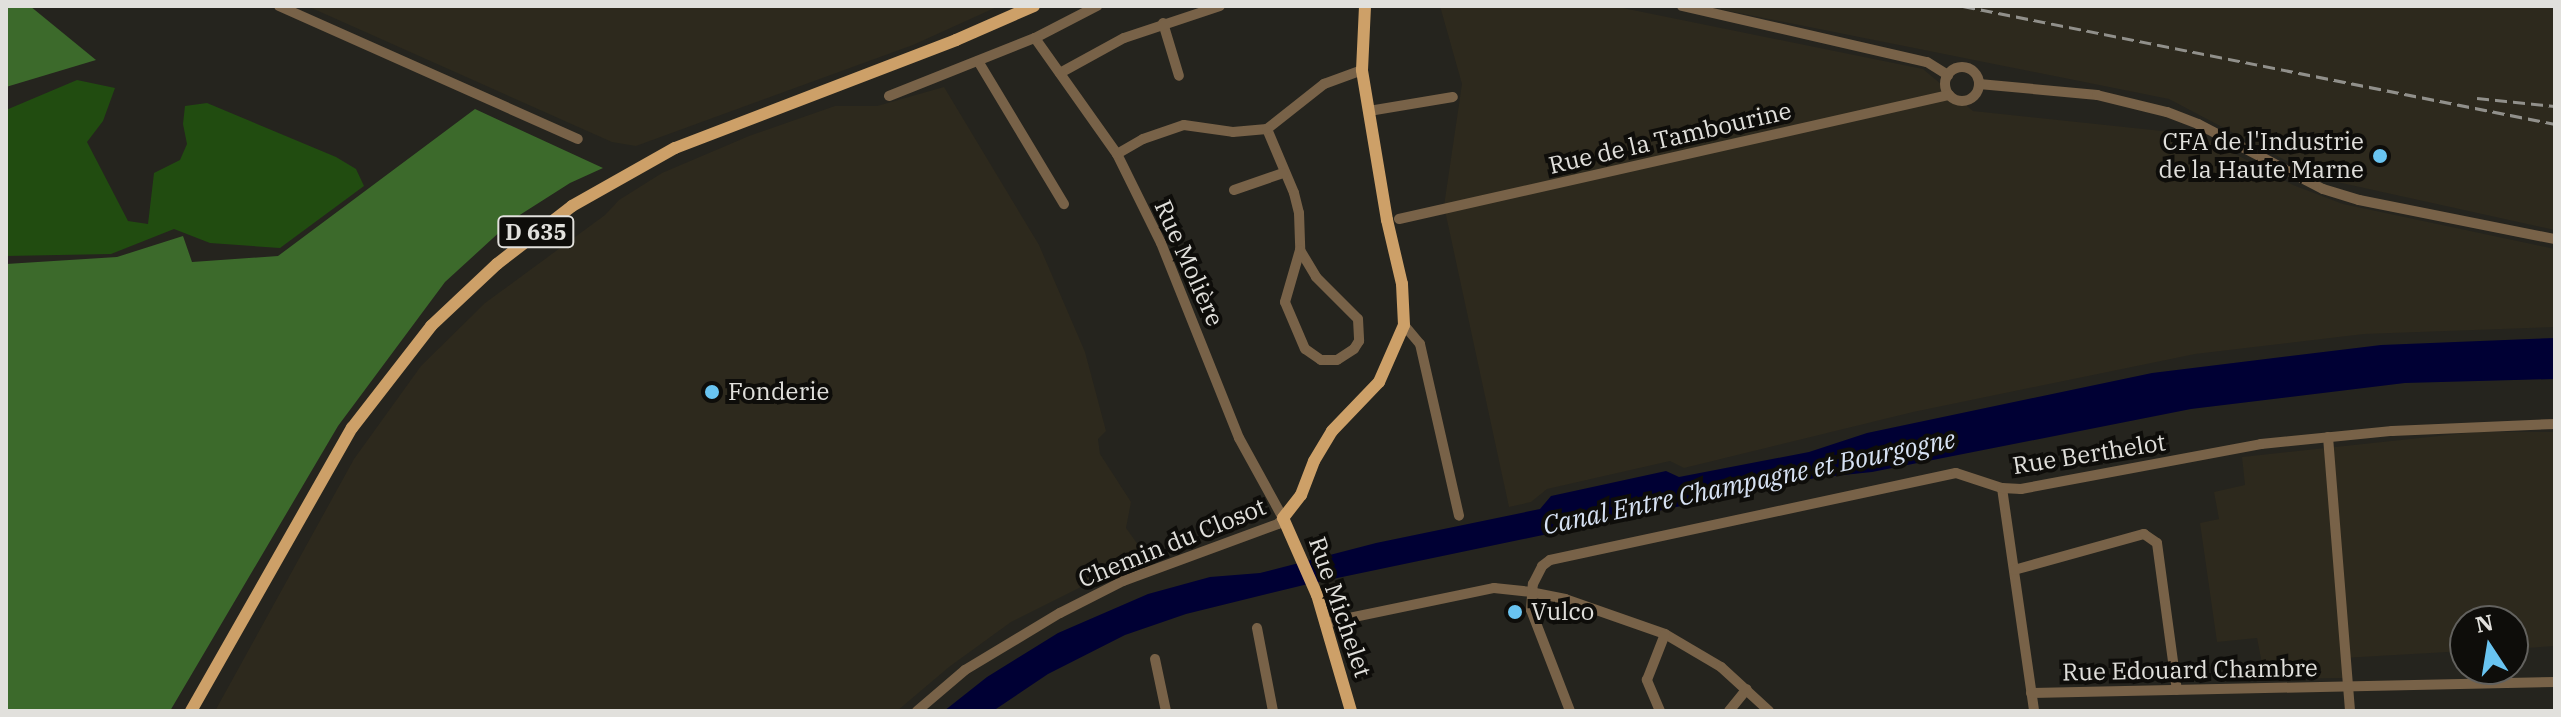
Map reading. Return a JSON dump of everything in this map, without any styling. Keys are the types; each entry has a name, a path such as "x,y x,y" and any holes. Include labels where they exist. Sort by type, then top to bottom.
{"main road":[{"name":"D 635","path":"191,711 352,428 431,326 497,264 572,206 675,148 956,40 1034,6"},
{"path":"1283,518 1301,495 1314,461 1332,431 1379,382 1404,325 1402,284 1387,220 1362,70 1365,6"},
{"name":"Rue Michelet","path":"1283,518 1317,595 1351,711"}],"street":[{"path":"279,6 578,139"},
{"path":"889,96 1035,38 1097,6"},
{"path":"1060,73 1093,52 1163,23 1220,6"},
{"path":"1682,6 1927,62 1948,75"},
{"path":"1163,23 1179,76"},
{"name":"Rue Molière","path":"1035,38 1117,154 1161,243 1239,438 1283,518"},
{"path":"978,61 1064,204"},
{"path":"1956,68 1967,68 1975,74 1979,84 1976,94 1968,100 1958,100 1949,95 1945,85 1948,75 1956,68"},
{"path":"1117,154 1143,139 1184,125 1233,132 1267,129 1324,84 1362,70"},
{"path":"1979,84 2097,95 2167,112 2198,124 2323,189 2359,200 2555,239"},
{"name":"Rue de la Tambourine","path":"1399,219 1949,95"},
{"path":"1369,111 1453,97"},
{"path":"1267,129 1299,213 1300,250 1285,302 1305,349 1321,360 1337,360 1354,349 1359,341 1358,319 1316,277 1300,250"},
{"path":"1234,190 1283,173"},
{"path":"1404,325 1420,344 1459,516"},
{"name":"Rue Berthelot","path":"1530,592 1542,566 1550,560 1956,473 2002,488 2021,489 2261,444 2328,437 2555,424"},
{"path":"2328,437 2350,711"},
{"path":"2002,488 2034,711"},
{"name":"Chemin du Closot","path":"917,711 965,670 1060,613 1123,581 1278,524 1283,518"},
{"path":"2014,570 2144,534 2157,543 2177,690"},
{"path":"1325,623 1494,588 1530,592 1565,599 1665,634 1714,662 1769,711"},
{"path":"1530,592 1531,610 1570,711"},
{"path":"1257,628 1273,711"},
{"path":"1660,711 1647,680 1665,634"},
{"path":"1155,659 1166,711"},
{"name":"Rue Edouard Chambre","path":"2031,693 2555,682"},
{"path":"1729,711 1747,689"}],"shaded area":[{"path":"307,6 999,6 913,45 636,146 612,142"},
{"path":"1440,6 1613,6 1923,69 1973,111 2200,135 2293,185 2343,204 2555,249 2555,327 2364,334 2195,354 1913,412 1684,468 1670,461 1547,489 1531,502 1509,507 1444,206 1462,84"},
{"path":"1704,6 2555,6 2555,230 2319,178 2169,99"},
{"path":"944,87 1039,245 1085,352 1106,431 1098,439 1100,454 1131,502 1126,528 1149,560 1089,583 1011,622 949,667 897,711 215,711 354,459 421,366 485,303 605,215 619,200 662,173 749,136 835,106 877,106"},
{"path":"2476,432 2555,432 2555,646 2529,648 2529,605 2449,605 2449,652 2343,658 2345,678 2265,679 2257,638 2217,642 2200,523 2219,519 2214,492 2245,485 2242,457"}],"green space":[{"path":"6,6 30,6 96,60 6,87"},
{"path":"77,80 115,88 103,121 87,142 128,221 148,224 154,173 180,160 187,144 183,124 185,106 207,103 336,157 356,169 364,186 280,248 210,243 174,229 111,254 6,256 6,110"},
{"path":"475,109 603,168 570,183 515,218 445,282 338,426 170,711 6,711 6,264 117,257 183,236 192,262 278,256"}],"water":[{"name":"Canal Entre Champagne et Bourgogne","path":"2555,338 2555,379 2405,383 2191,409 1872,472 1815,478 1304,585 1186,614 1125,635 1048,674 993,711 944,711 987,677 1058,633 1148,594 1210,577 1260,573 1376,543 1540,509 1551,496 1666,471 1679,477 1809,452 1867,433 2152,373 2381,345"}],"railway":[{"path":"1963,6 2555,124"},
{"path":"2477,98 2555,106"}],"place":[{"name":"CFA de l'Industrie de la Haute Marne","path":"2380,156"},
{"name":"Fonderie","path":"712,392"},
{"name":"Vulco","path":"1515,612"}]}
